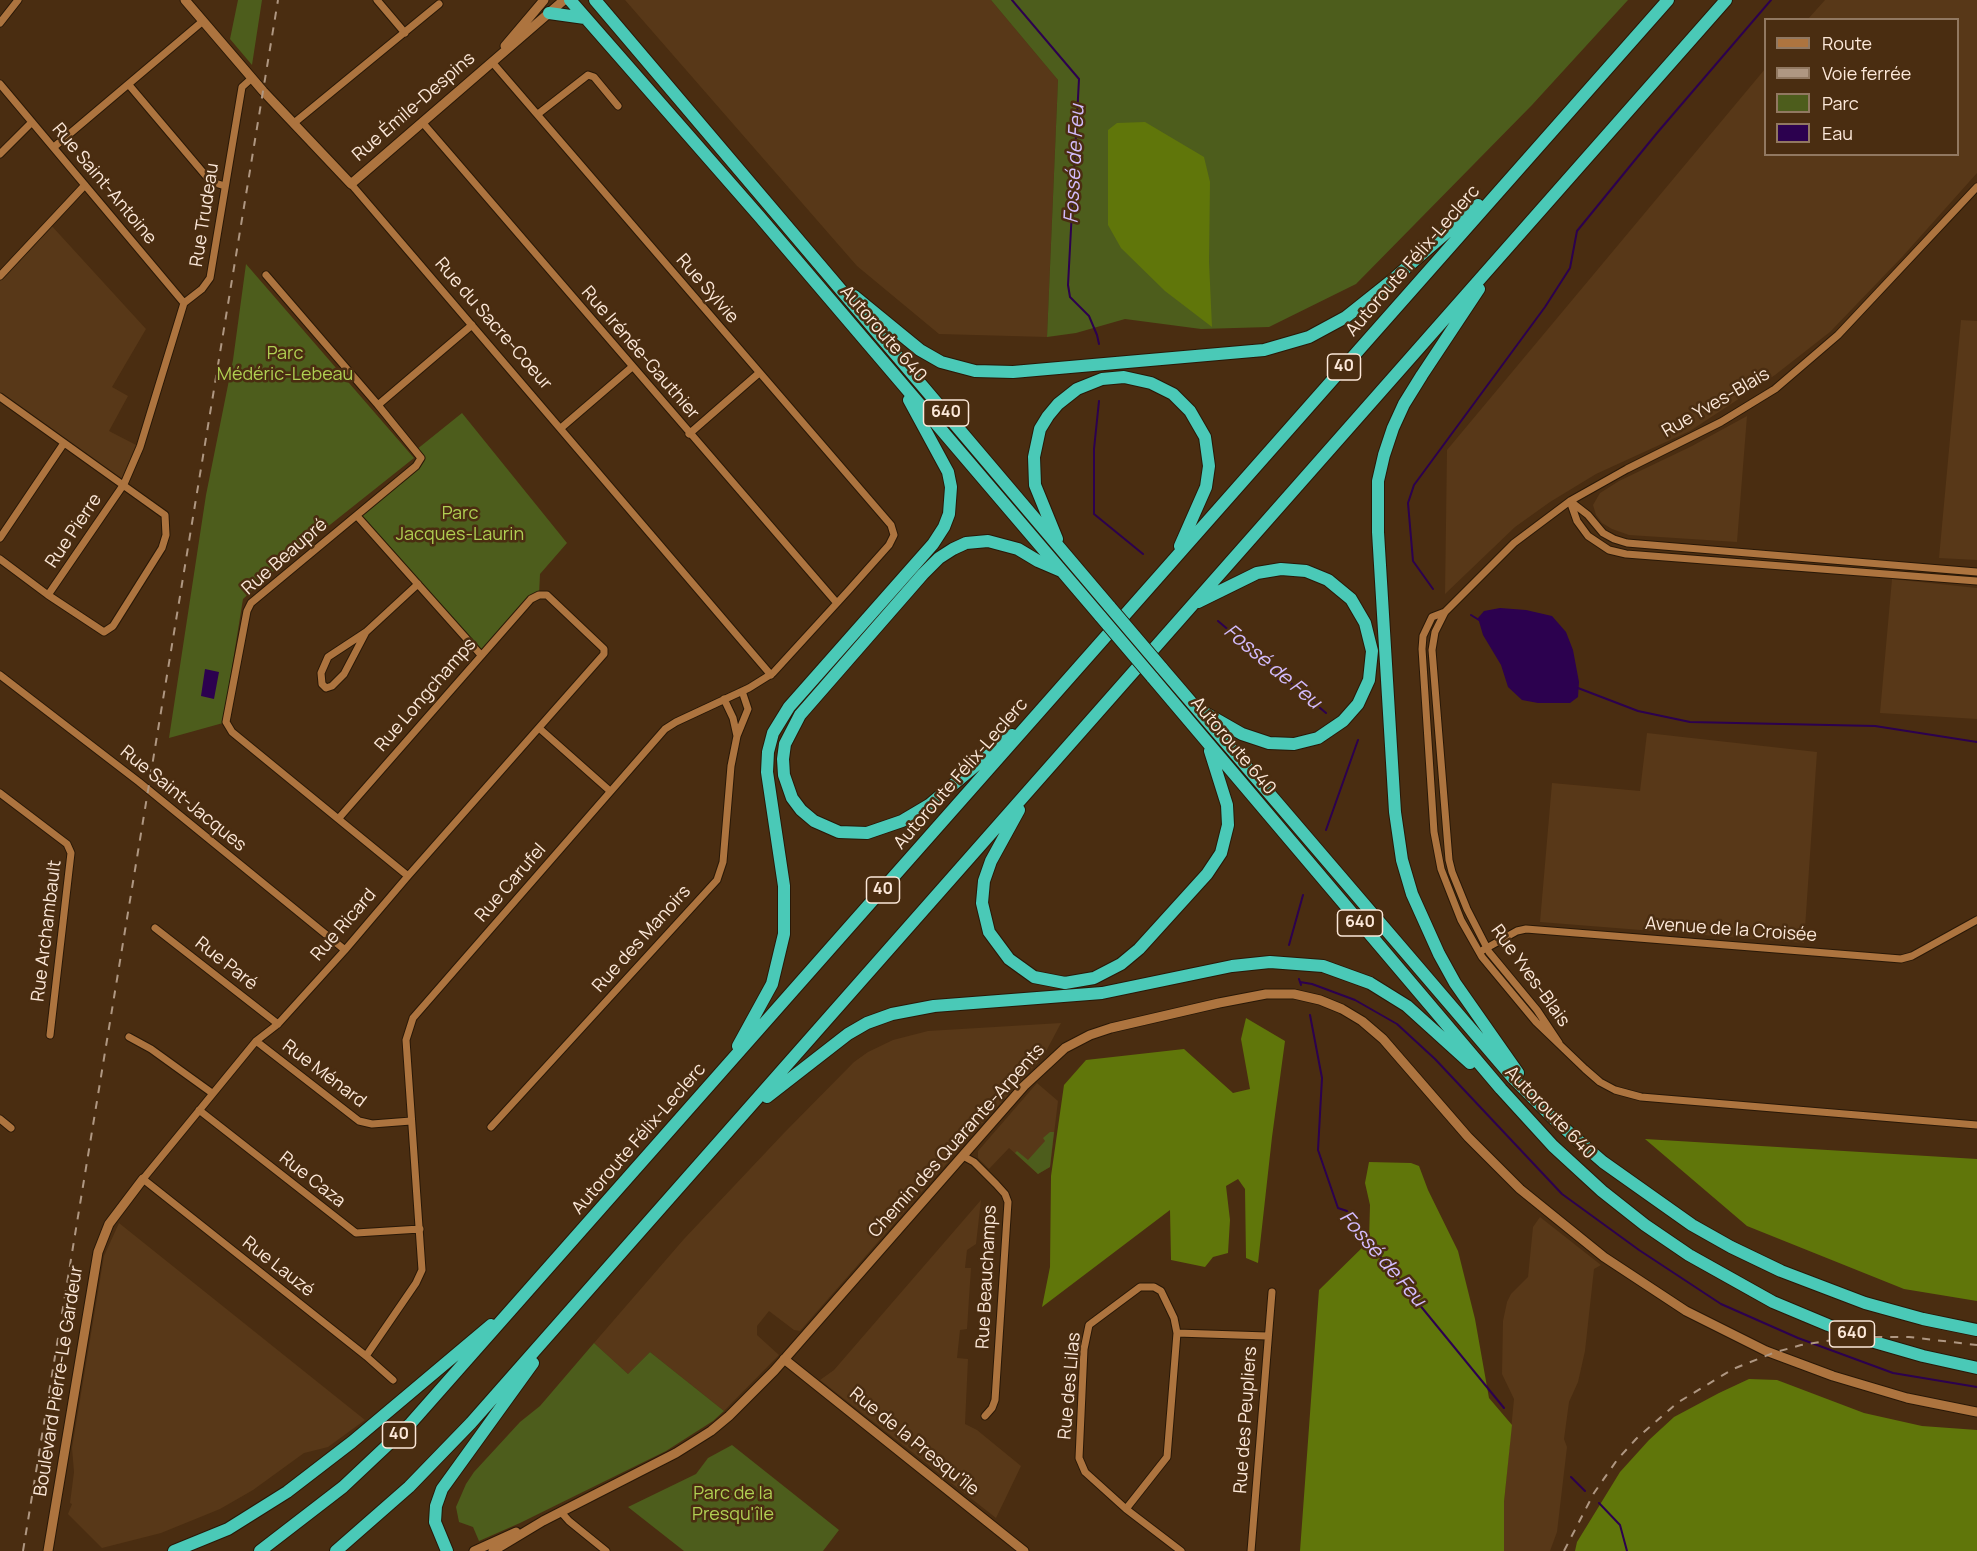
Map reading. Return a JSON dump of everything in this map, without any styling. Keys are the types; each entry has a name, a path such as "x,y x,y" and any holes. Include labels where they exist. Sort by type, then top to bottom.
{"highway":[{"name":"Autoroute 640","path":"570,0 759,216 1552,1146 1602,1191 1660,1236 1723,1276 1779,1304 1849,1334 1905,1351 1977,1368"},
{"name":"Autoroute 640","path":"595,0 1161,667 1501,1064 1548,1113 1603,1162 1651,1198 1692,1225 1744,1254 1808,1283 1856,1300 1923,1319 1977,1330"},
{"path":"609,0 611,19"},
{"name":"Autoroute Félix-Leclerc","path":"260,1551 311,1513 382,1452 411,1423 1668,0"},
{"name":"40","path":"336,1551 441,1456 1726,0"},
{"path":"549,13 585,18"},
{"path":"830,276 920,350 942,362 975,371 1013,372 1264,350 1309,337 1354,311 1515,173"},
{"path":"1507,249 1426,368 1399,415 1388,442 1379,475 1378,532 1395,819 1408,883 1427,930 1455,982 1548,1113"},
{"path":"1061,550 1035,485 1033,463 1038,436 1052,410 1070,393 1095,381 1124,377 1151,383 1173,394 1190,411 1206,443 1209,474 1204,495 1173,560"},
{"path":"724,1070 768,992 777,968 784,934 784,886 767,772 769,746 773,733 789,707 933,544 944,528 949,514 951,487 948,472 898,380"},
{"path":"1042,709 929,805 902,821 875,831 846,833 819,824 796,805 786,783 783,767 784,751 787,737 800,715 939,558 966,543 988,541 1018,549 1062,572"},
{"path":"1191,605 1257,573 1281,569 1306,572 1328,580 1351,599 1365,623 1372,651 1369,680 1358,704 1338,725 1312,740 1287,744 1263,742 1238,732 1199,710"},
{"path":"1029,790 986,874 982,903 985,922 1002,952 1025,972 1054,982 1086,981 1111,970 1138,949 1206,874 1221,853 1228,825 1227,805 1208,744"},
{"path":"741,1117 840,1040 867,1023 892,1014 934,1005 1096,994 1242,965 1270,962 1323,966 1360,978 1380,988 1415,1012 1513,1102"},
{"path":"174,1551 228,1529 287,1492 343,1449 520,1302"},
{"path":"447,1551 435,1522 436,1506 442,1489 488,1429 568,1313"}],"street":[{"path":"0,23 18,0"},
{"name":"Rue du Sacre-Coeur","path":"185,0 252,78 351,184 771,675"},
{"path":"377,0 405,33"},
{"name":"Rue Émile-Despins","path":"500,54 507,41 544,0"},
{"name":"Rue Émile-Despins","path":"351,184 564,0"},
{"path":"294,123 439,4"},
{"path":"54,147 203,21"},
{"name":"Rue Sylvie","path":"492,62 891,525 894,537"},
{"path":"538,114 584,77 591,75 618,106"},
{"name":"Rue Trudeau","path":"184,303 202,289 210,278 242,87 252,78"},
{"name":"Rue Saint-Antoine","path":"0,84 184,303"},
{"path":"129,85 206,176 215,183 225,186"},
{"path":"0,154 32,122"},
{"name":"Rue Irénée-Gauthier","path":"422,122 836,602"},
{"path":"0,276 85,185"},
{"name":"Rue Yves-Blais","path":"1559,1043 1543,1017 1487,948 1462,898 1449,860 1432,650 1435,632 1445,612 1514,543 1570,501 1627,469 1721,422 1775,389 1830,343 1855,318 1977,187"},
{"path":"266,275 378,405 472,324"},
{"path":"124,484 140,447 184,303"},
{"path":"561,428 632,367"},
{"path":"689,434 759,373"},
{"path":"0,397 165,514 166,535 162,548 119,617 104,632 48,595 0,559"},
{"name":"Rue Beaupré","path":"378,405 421,458 416,466 251,603 247,611 226,722 232,732 408,876"},
{"path":"0,538 64,443"},
{"name":"Rue Pierre","path":"48,595 124,484"},
{"path":"1570,501 1588,515 1603,533 1627,543 1977,572"},
{"path":"1570,501 1577,521 1588,536 1609,550 1626,554 1977,581"},
{"path":"357,516 481,655"},
{"name":"Rue Carufel","path":"366,1356 416,1283 422,1270 406,1040 413,1018 665,729 771,675 894,537"},
{"path":"1713,550 1713,561"},
{"path":"1839,570 1840,561"},
{"path":"1941,578 1942,569"},
{"path":"366,632 344,674 332,686 326,688 322,684 321,673 328,657 366,632 418,584"},
{"name":"Rue Longchamps","path":"339,818 531,599 539,595"},
{"name":"Rue Ricard","path":"112,1219 256,1041 278,1024 345,950 604,654 604,649 547,595 539,595"},
{"name":"Rue Yves-Blais","path":"1445,612 1432,617 1423,636 1422,649 1434,832 1448,890 1465,928 1479,953 1536,1022 1600,1082 1634,1096 1977,1125"},
{"name":"Rue Saint-Jacques","path":"0,675 139,782 345,950"},
{"name":"Rue des Manoirs","path":"491,1127 717,880 723,862 731,766 737,736 748,709 742,691"},
{"name":"Rue des Manoirs","path":"724,699 733,718 737,736"},
{"path":"539,728 610,791"},
{"name":"Rue Archambault","path":"0,793 67,844 71,853 50,1035"},
{"name":"Avenue de la Croisée","path":"1479,953 1517,931 1526,929 1901,959 1912,956 1977,920"},
{"name":"Rue Paré","path":"155,928 278,1024"},
{"name":"Chemin des Quarante-Arpents","path":"543,1521 676,1453 711,1431 745,1402 1042,1067 1065,1048 1083,1038 1120,1026 1252,996 1279,994 1313,998 1342,1008 1368,1025 1383,1039 1478,1148 1520,1189 1587,1245 1656,1292 1719,1328 1805,1366 1906,1398 1977,1412"},
{"path":"129,1037 151,1049 212,1093"},
{"name":"Rue Ménard","path":"256,1041 359,1120 372,1124 411,1121"},
{"name":"Rue Caza","path":"199,1110 356,1233 420,1229"},
{"path":"0,1119 11,1128"},
{"name":"Rue Beauchamps","path":"963,1156 974,1162 996,1184 1005,1194 1008,1202 995,1396 992,1408 985,1416"},
{"name":"Rue Lauzé","path":"143,1179 393,1380"},
{"name":"Boulevard Pierre-Le Gardeur","path":"48,1551 94,1270 102,1239 112,1219"},
{"name":"Rue des Lilas","path":"1177,1333 1170,1309 1161,1291 1154,1287 1140,1287 1089,1325 1084,1349 1079,1458 1085,1472 1126,1509 1180,1551"},
{"name":"Rue des Peupliers","path":"1251,1551 1272,1292"},
{"path":"1126,1509 1167,1457 1177,1333 1267,1336"},
{"name":"Rue de la Presqu'île","path":"784,1359 1024,1551"},
{"path":"561,1512 606,1551"},
{"path":"474,1551 543,1521"},
{"path":"493,1551 543,1521"}],"shaded area":[{"path":"625,0 991,0 1058,80 1047,337 939,334 857,266"},
{"path":"1825,0 1977,0 1977,173 1903,256 1830,332 1775,375 1690,431 1596,474 1550,502 1515,527 1445,594 1447,450 1764,70 1764,156 1959,156 1959,18 1809,18"},
{"path":"50,224 146,329 112,387 128,396 109,431 140,447 124,484 0,396 0,278"},
{"path":"1961,320 1977,321 1977,560 1939,558"},
{"path":"1747,416 1737,542 1629,535 1602,523 1596,515 1593,505 1600,493 1619,481 1692,446"},
{"path":"1892,579 1977,588 1977,719 1880,713"},
{"path":"1647,733 1817,752 1804,943 1540,922 1552,783 1640,791"},
{"path":"1061,1023 1043,1057 800,1331 794,1330 769,1311 757,1326 757,1335 779,1355 724,1411 650,1352 628,1374 594,1343 684,1239 784,1133 854,1062 868,1052 893,1040 928,1031"},
{"path":"1037,1083 1058,1101 1050,1167 1038,1174 1009,1148 989,1169 978,1158 978,1151"},
{"path":"981,1200 976,1244 967,1250 965,1268 971,1268 967,1329 960,1330 957,1358 968,1359 965,1424 977,1430 1021,1466 996,1518 820,1380 834,1370"},
{"path":"1540,1217 1601,1265 1594,1269 1585,1351 1578,1382 1569,1402 1564,1439 1567,1447 1557,1532 1550,1551 1504,1551 1504,1502 1514,1399 1502,1374 1503,1321 1511,1294 1528,1277 1533,1227"},
{"path":"119,1223 365,1420 328,1447 304,1453 253,1490 220,1509 161,1533 102,1548 68,1514 72,1504 70,1503 74,1472 72,1448 104,1256"}],"green space":[{"path":"238,0 262,0 252,65 230,39"},
{"path":"991,0 1628,0 1532,105 1356,284 1269,327 1201,329 1125,319 1076,333 1047,337 1058,80"},
{"path":"1145,122 1204,157 1210,182 1209,262 1212,327 1165,291 1121,248 1108,225 1108,130 1117,123"},
{"name":"Parc Médéric-Lebeau","path":"246,264 414,458 287,559 243,599 223,723 169,738 206,495 233,360"},
{"name":"Parc Jacques-Laurin","path":"462,413 567,543 540,574 539,595 481,655 357,516 420,462 416,450"},
{"path":"1246,1018 1285,1041 1258,1263 1246,1258 1245,1189 1238,1179 1226,1186 1230,1220 1228,1253 1213,1257 1205,1267 1171,1260 1170,1210 1042,1307 1050,1267 1051,1176 1064,1085 1086,1060 1184,1049 1233,1093 1250,1089 1241,1039"},
{"path":"1050,1132 1054,1132 1050,1167 1038,1174 1015,1153 1017,1151 1028,1160"},
{"path":"1645,1139 1977,1159 1977,1301 1904,1289 1747,1226"},
{"path":"1369,1162 1411,1163 1419,1166 1428,1190 1458,1251 1475,1319 1489,1398 1512,1425 1504,1502 1504,1551 1300,1551 1319,1290 1369,1241 1370,1205 1365,1183"},
{"path":"594,1343 628,1374 650,1352 724,1411 713,1421 666,1451 479,1541 473,1527 459,1522 456,1507 466,1484 474,1472 520,1422 540,1406"},
{"path":"1749,1379 1777,1380 1864,1413 1922,1426 1977,1430 1977,1551 1575,1551 1577,1542 1620,1472 1649,1440 1674,1417"},
{"name":"Parc de la Presqu'île","path":"732,1445 839,1530 823,1551 684,1551 628,1507 696,1474 708,1458"}],"water":[{"path":"1500,608 1526,610 1552,616 1566,632 1573,650 1579,682 1578,697 1570,703 1538,703 1522,700 1508,687 1501,665 1483,635 1478,618 1484,611"},
{"path":"205,669 219,672 214,699 201,696"}],"waterway":[{"name":"Fossé de Feu","path":"1012,0 1079,79 1068,285 1070,297 1089,316 1099,344"},
{"path":"1433,589 1413,561 1408,503 1414,485 1545,307 1570,268 1577,231 1771,0"},
{"name":"Fossé de Feu","path":"1099,401 1094,449 1094,514 1143,554"},
{"path":"1471,615 1479,620"},
{"name":"Fossé de Feu","path":"1218,621 1326,713"},
{"path":"1578,688 1638,711 1690,722 1875,726 1977,742"},
{"name":"Fossé de Feu","path":"1326,830 1358,740"},
{"name":"Fossé de Feu","path":"1289,945 1303,895"},
{"name":"Fossé de Feu","path":"1299,979 1301,985"},
{"path":"1300,982 1312,984 1355,1000 1397,1024 1435,1059 1562,1194 1639,1250 1721,1304 1798,1338 1893,1373 1977,1387"},
{"name":"Fossé de Feu","path":"1310,1015 1322,1078 1318,1150 1338,1208 1347,1211 1365,1238 1504,1408"},
{"name":"Fossé de Feu","path":"1571,1477 1585,1491"},
{"name":"Fossé de Feu","path":"1599,1503 1620,1525 1627,1551"}],"railway":[{"path":"23,1551 278,0"},
{"path":"1564,1551 1594,1493 1617,1460 1636,1439 1677,1403 1733,1369 1801,1345 1851,1337 1909,1337 1977,1345"}]}
